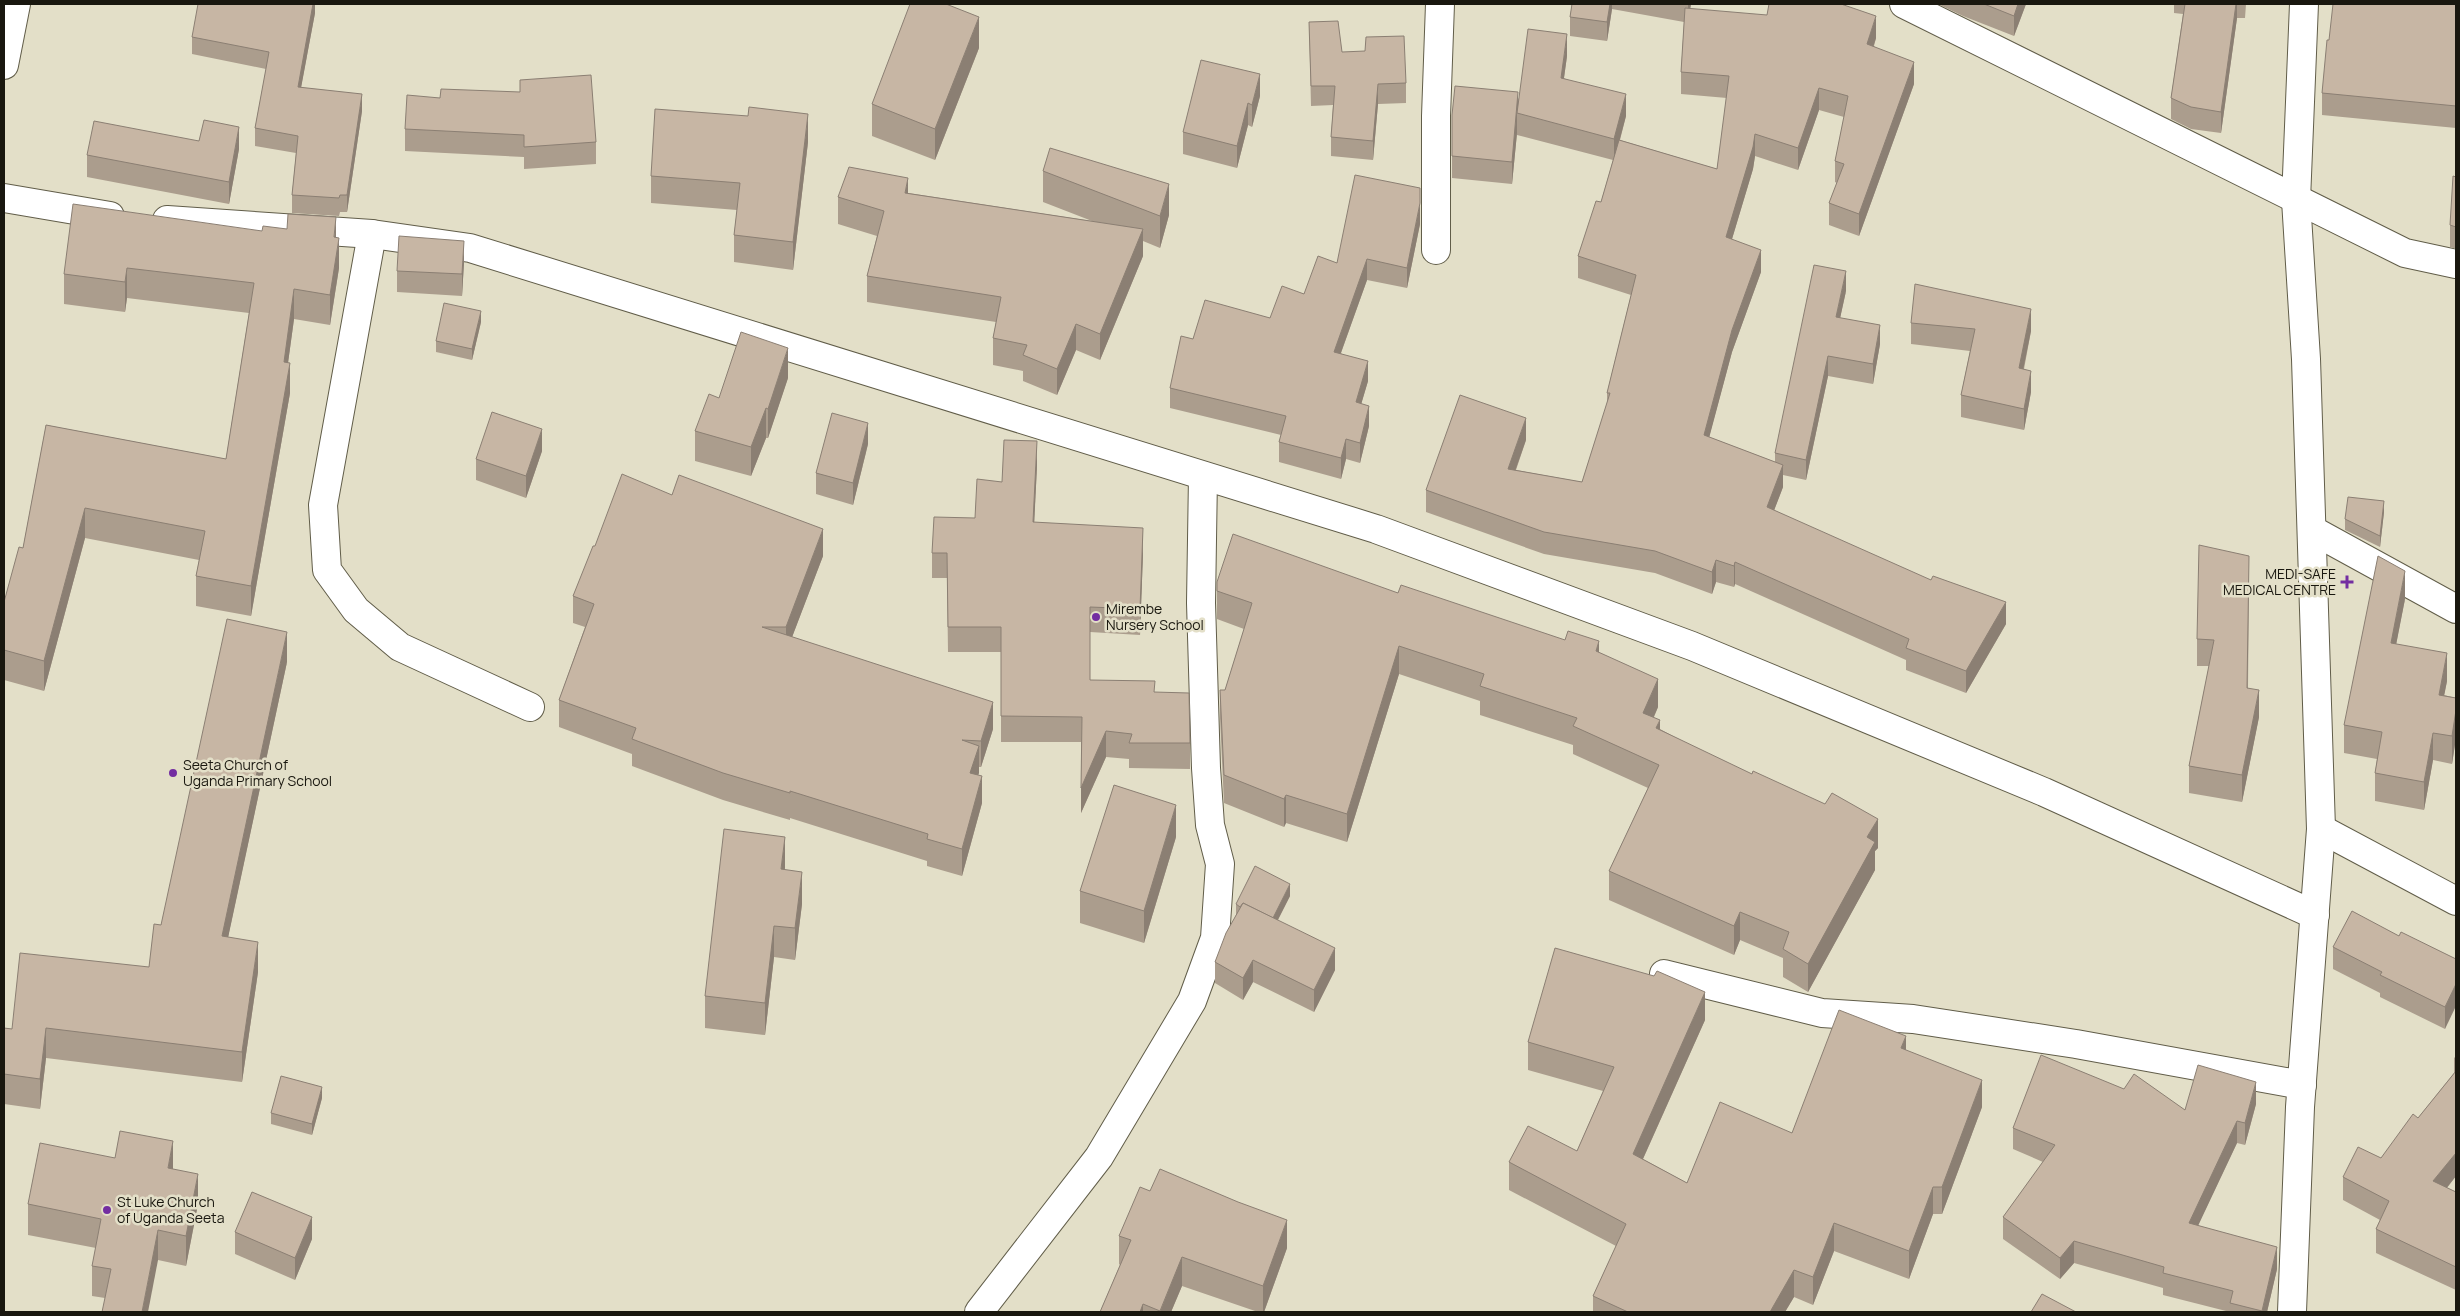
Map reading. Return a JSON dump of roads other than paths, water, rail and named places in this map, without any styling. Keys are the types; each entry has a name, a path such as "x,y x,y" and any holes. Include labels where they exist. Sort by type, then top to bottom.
{"street":[{"path":"4,66 16,4"},
{"path":"1436,250 1436,116 1440,4"},
{"path":"1904,4 2405,253 2456,264"},
{"path":"2292,1312 2302,1085 2321,829 2306,360 2296,200 2304,4"},
{"path":"4,198 115,216 372,234 470,248 1376,529 1692,646 2044,792 2315,915"},
{"path":"372,234 322,505 327,570 356,610 400,647 530,707"},
{"path":"979,1312 1099,1157 1192,1000 1215,938 1220,864 1210,825 1206,768 1201,603 1203,476"},
{"path":"2312,530 2456,609"},
{"path":"2321,829 2456,901"},
{"path":"1664,974 1822,1012 1913,1019 2076,1044 2302,1085"}],"place":[{"name":"MEDI-SAFE MEDICAL CENTRE","path":"2347,582"},
{"name":"Mirembe Nursery School","path":"1096,617"},
{"name":"Seeta Church of Uganda Primary School","path":"173,773"},
{"name":"St Luke Church of Uganda Seeta","path":"107,1210"}]}
